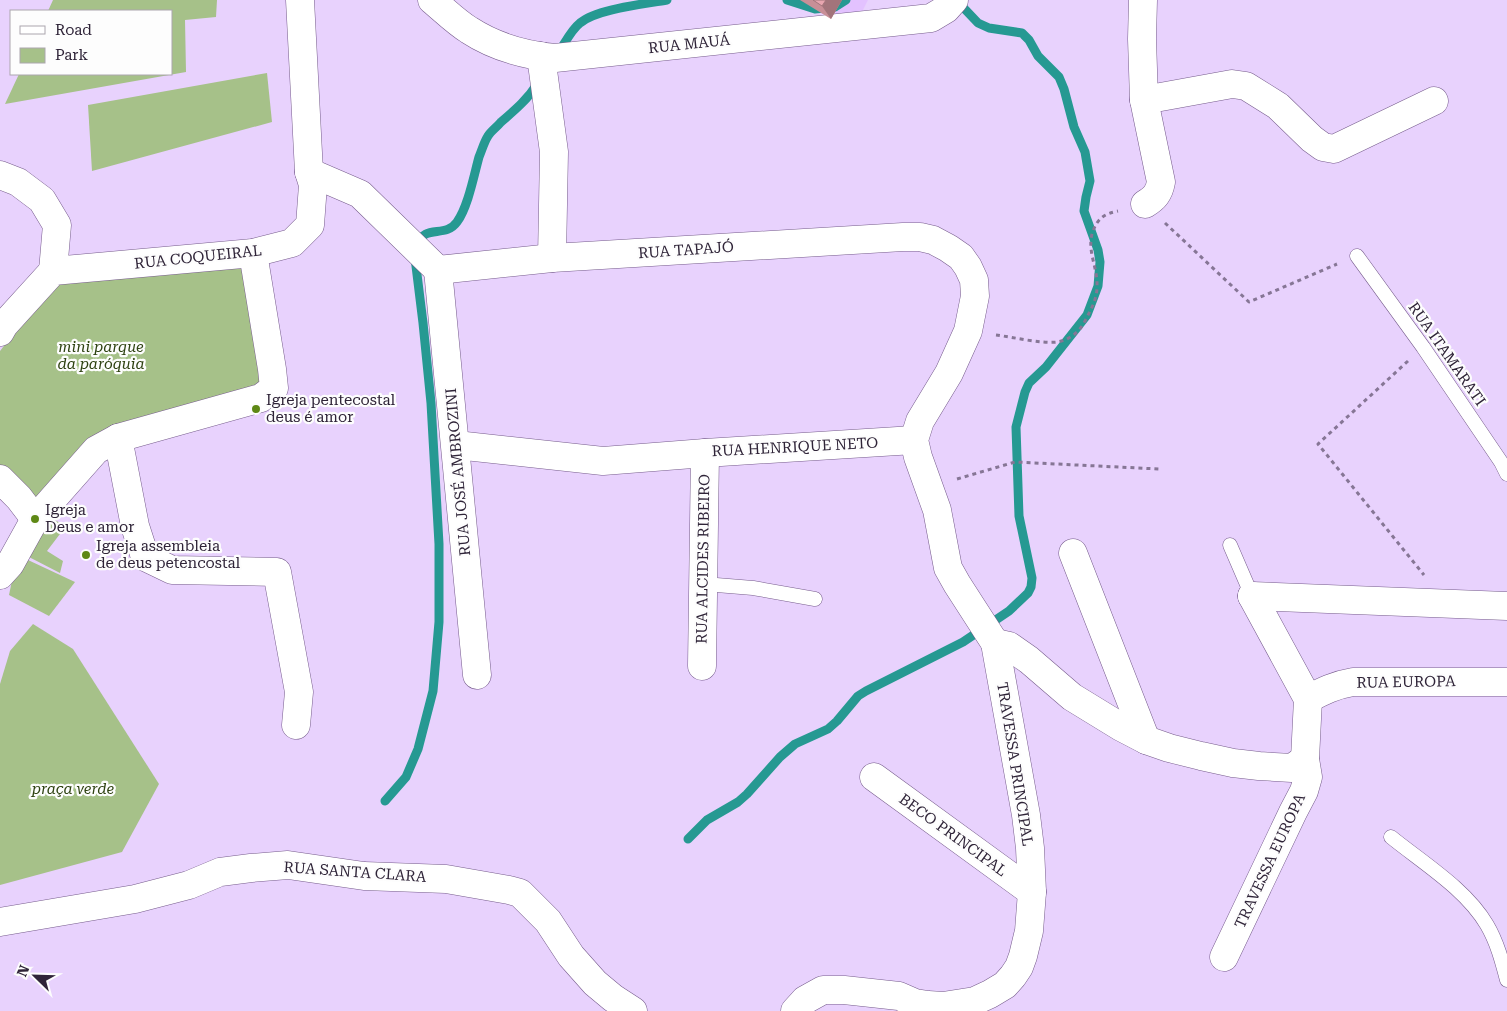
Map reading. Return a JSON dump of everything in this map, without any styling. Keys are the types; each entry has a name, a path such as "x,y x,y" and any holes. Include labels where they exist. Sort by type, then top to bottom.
{"street":[{"name":"RUA COQUEIRAL","path":"53,271 253,253 292,243 310,225 313,185 309,172 300,0"},
{"name":"RUA MAUÁ","path":"432,0 468,30 495,45 524,54 566,58 931,18 946,9 954,0"},
{"path":"1143,0 1144,100 1161,182 1157,195 1145,204"},
{"path":"541,56 554,152 552,258"},
{"path":"1144,100 1232,84 1246,86 1278,106 1323,147 1334,148 1434,101"},
{"path":"309,172 360,194 438,270"},
{"path":"0,175 18,182 42,200 57,225 53,271 4,325 0,332"},
{"name":"RUA TAPAJÓ","path":"438,270 552,258 884,237 920,237 934,240 961,257 974,280 975,296 968,331 949,373 920,422 914,440"},
{"path":"0,574 10,564 35,519 96,450 118,438 261,398 274,388 253,253"},
{"name":"RUA JOSÉ AMBROZINI","path":"438,270 477,676"},
{"path":"118,438 135,526 145,556 172,570 278,572 299,692 296,725"},
{"path":"914,440 918,457 930,487 948,568 995,643 1009,646 1072,696 1121,727 1146,740 1169,748 1233,763 1292,768 1305,759"},
{"name":"RUA HENRIQUE NETO","path":"456,444 603,461 705,452 914,440"},
{"name":"RUA ALCIDES RIBEIRO","path":"702,666 705,452"},
{"path":"0,479 19,498 35,519"},
{"path":"1073,553 1146,740"},
{"path":"1252,596 1507,606"},
{"path":"1252,596 1308,699"},
{"name":"TRAVESSA PRINCIPAL","path":"795,1011 805,1000 823,990 844,990 899,996 915,1003 943,1006 975,1001 1005,985 1019,967 1029,931 1032,892 1030,848 1026,815 995,643"},
{"name":"RUA EUROPA","path":"1308,699 1326,689 1352,682 1507,682"},
{"name":"TRAVESSA EUROPA","path":"1224,957 1304,791 1308,777 1305,759 1308,699"},
{"name":"BECO PRINCIPAL","path":"874,777 1032,892"},
{"name":"RUA SANTA CLARA","path":"0,922 134,899 189,885 220,872 251,868 288,865 364,876 454,880 520,893 548,921 571,956 595,983 633,1011"}],"lane":[{"name":"RUA ITAMARATI","path":"1356,256 1423,347 1501,462 1507,474"},
{"path":"1230,545 1252,596"},
{"path":"704,584 753,588 815,599"},
{"path":"1391,838 1469,901 1487,926 1500,953 1507,980"}],"path":[{"path":"989,334 1047,342 1065,340 1074,335 1081,328 1094,303 1097,289 1097,276 1090,248 1090,238 1096,222 1105,214 1145,204 1249,302 1356,256"},
{"path":"1423,347 1318,444 1447,603"},
{"path":"930,487 1015,462 1159,469"}],"shaded area":[{"path":"800,0 868,0 860,16 831,19"}],"green space":[{"path":"53,0 217,0 216,17 185,20 186,72 172,74 172,10 48,10"},
{"path":"267,73 272,122 92,171 88,105"},
{"path":"19,75 169,75 5,104"},
{"name":"mini parque da paróquia","path":"248,259 266,385 92,445 34,507 0,473 0,351 57,277"},
{"path":"45,515 66,526 47,551 63,561 60,573 27,556"},
{"path":"28,560 75,582 49,616 9,595 13,576"},
{"name":"praça verde","path":"33,624 73,649 159,784 122,852 0,885 0,684 10,651"}],"building":[{"path":"813,0 826,0 822,6"}],"waterway":[{"path":"559,52 574,29 587,18 621,8 667,0"},
{"path":"787,0 815,9 835,7 846,0"},
{"path":"688,839 707,820 738,802 780,757 795,744 828,729 858,696 963,642 1009,611 1028,593 1031,587 1032,578 1019,516 1016,427 1029,383 1046,367 1087,315 1098,286 1100,262 1098,250 1084,211 1090,181 1085,152 1074,127 1059,77 1038,56 1029,40 1022,33 989,28 978,23 958,2"},
{"path":"418,245 421,238 425,235 447,230 457,222 467,200 479,157 487,138 526,99 538,83"},
{"path":"385,801 406,777 418,749 433,691 439,622 439,544 431,403 415,258"}],"place":[{"name":"Igreja pentecostal deus é amor","path":"256,409"},
{"name":"Igreja Deus e amor","path":"35,519"},
{"name":"Igreja assembleia de deus petencostal","path":"86,555"}]}
